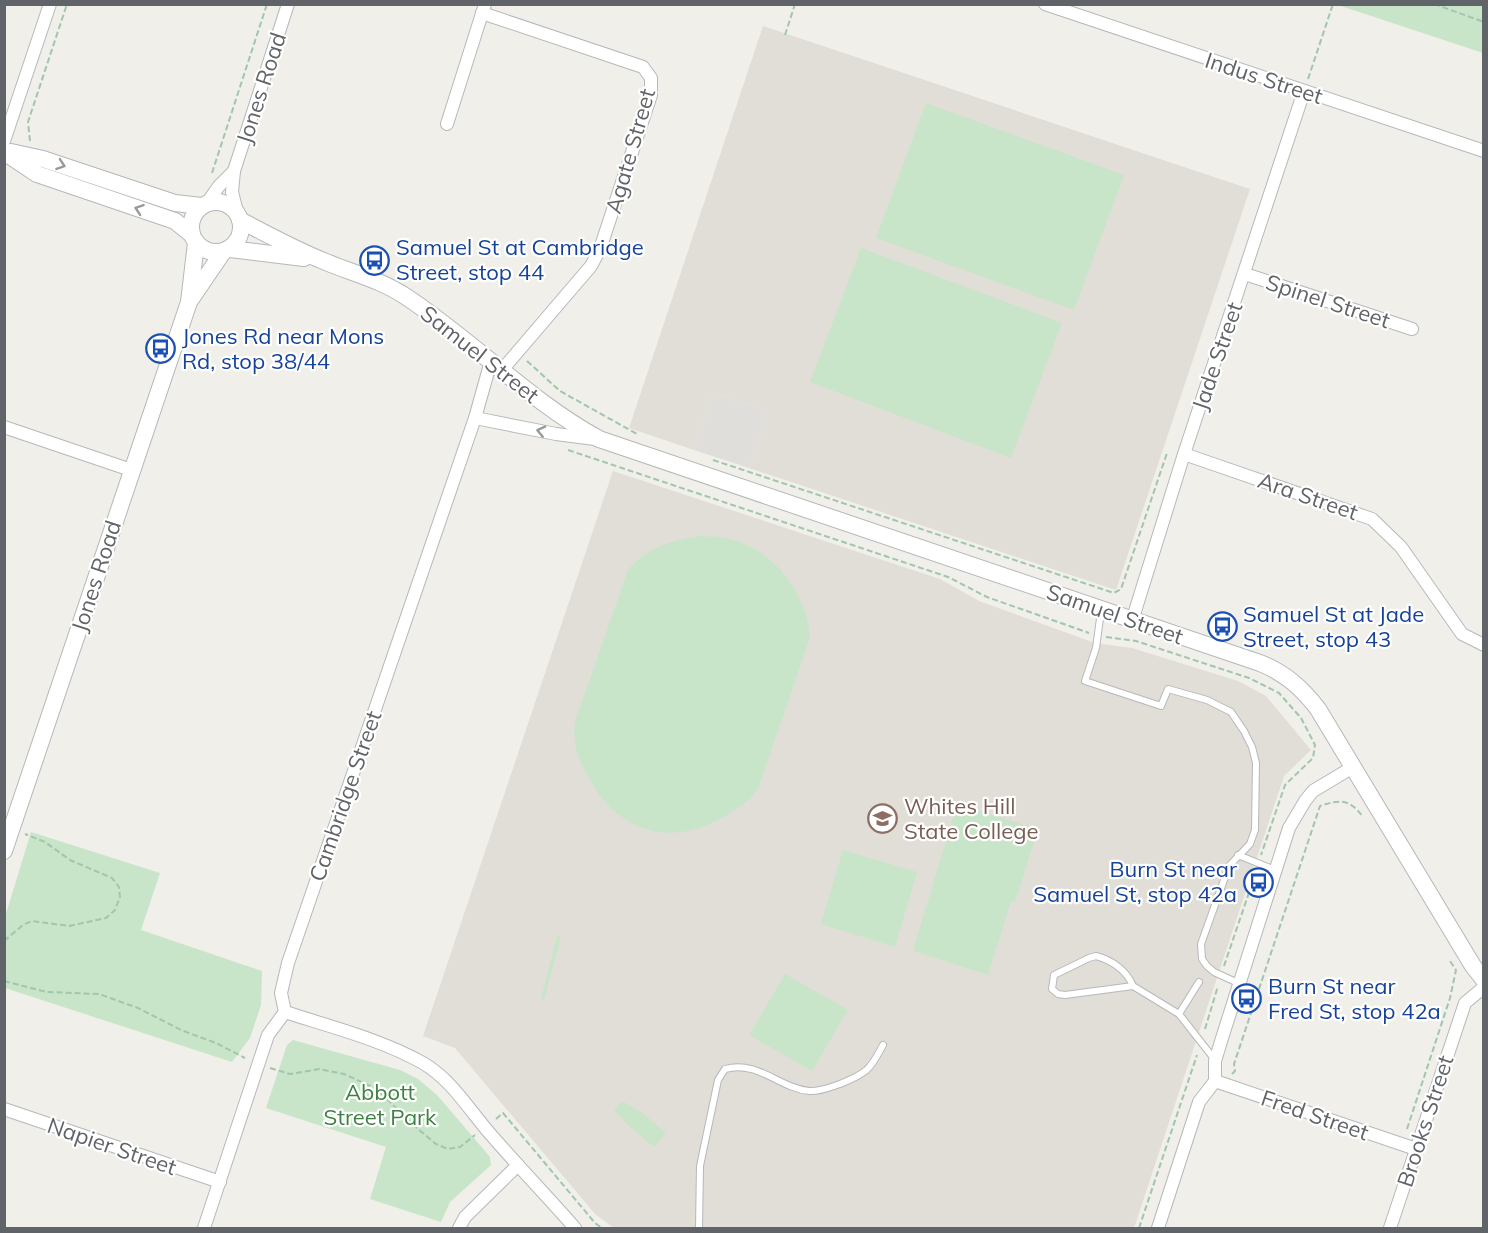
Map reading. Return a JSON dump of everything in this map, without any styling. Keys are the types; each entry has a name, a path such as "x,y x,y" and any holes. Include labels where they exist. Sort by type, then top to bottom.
{"street":[{"path":"4,141 50,4"},
{"name":"Jones Road","path":"238,216 232,192 234,171 288,4"},
{"name":"Indus Street","path":"1045,4 1484,151"},
{"path":"447,124 484,9"},
{"name":"Agate Street","path":"484,9 643,67 651,78 651,95 600,249 591,266 496,365"},
{"name":"Jade Street","path":"1132,621 1184,454 1304,91"},
{"path":"4,152 43,159 176,204 204,205 218,202 228,205 238,216 240,236 226,250 208,251 175,221 37,174 4,152"},
{"name":"Jones Road","path":"204,205 234,171"},
{"path":"193,238 192,218 204,205"},
{"name":"Samuel Street","path":"238,216 271,237 326,262 370,278 405,296 568,422 599,439 1260,663 1284,674 1298,685 1318,709 1473,966 1484,980"},
{"name":"Jones Road","path":"4,851 189,302 193,238"},
{"name":"Jones Road","path":"189,302 226,250"},
{"name":"Samuel Street","path":"226,250 326,262"},
{"name":"Spinel Street","path":"1245,274 1412,329"},
{"name":"Cambridge Street","path":"285,1012 281,993 288,963 475,417 496,365"},
{"name":"Samuel Street","path":"475,417 556,434 599,439"},
{"path":"4,427 131,470"},
{"name":"Ara Street","path":"1184,454 1372,519 1401,548 1462,634 1484,645"},
{"path":"1158,1228 1199,1102 1215,1081 1215,1061 1289,828 1313,791 1353,767"},
{"name":"Brooks Street","path":"1390,1228 1465,1003 1484,987"},
{"path":"204,1228 268,1035 285,1012 379,1043 424,1064 448,1082 575,1228"},
{"name":"Fred Street","path":"1215,1081 1416,1149"},
{"name":"Napier Street","path":"4,1109 220,1182"},
{"path":"459,1228 465,1217 519,1165"}],"lane":[{"path":"1101,610 1098,635 1085,681 1161,706 1168,688 1207,700 1231,712 1252,747 1256,763 1256,830 1250,844 1229,866 1201,944 1202,959 1214,972 1238,983"},
{"path":"1238,855 1275,870"},
{"path":"1133,986 1065,995 1058,994 1052,989 1052,981 1054,975 1060,971 1096,956 1107,960 1128,974 1133,986 1179,1014 1215,1061"},
{"path":"1179,1014 1200,982"},
{"path":"699,1228 700,1166 718,1080 725,1069 735,1066 755,1070 807,1091 819,1091 857,1077 872,1067 884,1045"}],"path":[{"path":"29,141 28,122 67,4"},
{"path":"210,179 267,4"},
{"path":"785,35 795,4"},
{"path":"1304,91 1333,4"},
{"path":"1434,4 1484,22"},
{"path":"526,361 560,391 647,438"},
{"path":"562,448 948,577 987,597 1098,635 1136,641 1249,678 1279,693 1301,718 1315,745 1313,758 1285,785 1139,1228"},
{"path":"711,459 1113,593 1121,589 1167,453 1184,454"},
{"path":"1232,1074 1235,1071 1234,1064 1320,806 1337,800 1352,804 1367,823"},
{"path":"4,941 33,921 69,926 106,918 115,910 120,897 119,887 112,878 70,860 45,842 11,830"},
{"path":"1407,1129 1453,987 1456,970 1450,961"},
{"path":"1233,1038 1242,1041"},
{"path":"494,1120 503,1113 595,1223 602,1228"}],"shaded area":[{"path":"763,26 1250,189 1116,590 749,468 768,411 713,393 694,450 629,428"},
{"path":"713,393 768,411 749,468 694,450"},
{"name":"Whites Hill State College","path":"613,471 940,579 979,601 1095,643 1132,648 1238,681 1266,696 1311,750 1284,776 1134,1228 614,1228 595,1214 455,1048 423,1036"}],"green space":[{"path":"1338,5 1483,5 1483,53"},
{"path":"926,103 1124,175 1074,310 876,238"},
{"path":"861,248 1062,323 1011,458 810,382"},
{"path":"702,536 725,538 742,543 772,561 791,583 798,596 804,609 810,637 758,789 740,807 718,820 698,828 678,832 660,832 642,828 626,820 598,793 578,756 574,736 575,722 628,570 652,550 681,539"},
{"path":"957,804 1038,829 1015,902 1011,901 988,975 913,951"},
{"path":"31,832 160,873 141,930 262,971 261,1005 250,1038 232,1062 5,988 5,917"},
{"path":"843,850 917,872 895,947 821,924"},
{"path":"557,936 561,937 544,1000 541,999"},
{"path":"785,974 848,1010 812,1071 749,1035"},
{"name":"Abbott Street Park","path":"293,1040 400,1070 418,1079 437,1095 490,1157 491,1165 450,1202 441,1222 370,1199 386,1147 266,1108 287,1045"},
{"path":"622,1101 641,1112 666,1133 654,1147 614,1110"}],"place":[{"name":"Samuel St at Cambridge Street, stop 44","path":"375,260"},
{"name":"Jones Rd near Mons Rd, stop 38/44","path":"161,349"},
{"name":"Samuel St at Jade Street, stop 43","path":"1222,627"},
{"name":"Whites Hill State College","path":"883,819"},
{"name":"Burn St near Samuel St, stop 42a","path":"1258,882"},
{"name":"Burn St near Fred St, stop 42a","path":"1247,999"}]}
